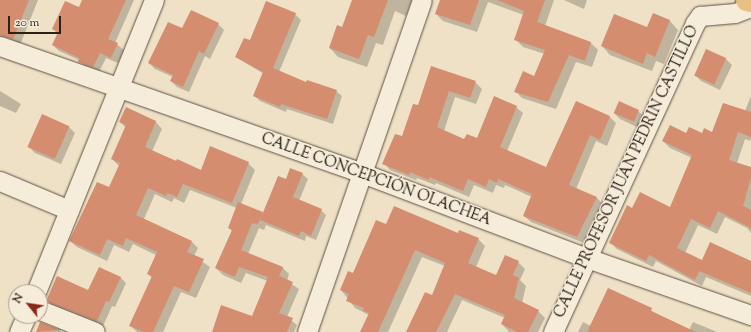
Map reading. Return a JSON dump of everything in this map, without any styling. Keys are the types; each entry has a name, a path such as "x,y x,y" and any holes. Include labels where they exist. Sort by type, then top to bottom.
{"main road":[{"path":"747,0 751,1"}],"street":[{"path":"39,284 154,0"},
{"path":"307,332 422,0"},
{"name":"CALLE PROFESOR JUAN PEDRIN CASTILLO","path":"553,332 695,23 700,16 735,13 751,7"},
{"name":"CALLE CONCEPCIÓN OLACHEA","path":"0,46 362,173 587,258 751,315"},
{"path":"0,181 69,210"},
{"path":"48,313 95,332"}],"building":[{"path":"0,0 29,0 13,39 0,35"},
{"path":"82,0 126,0 108,39 118,43 111,58 100,53 93,67 78,62 79,58 52,45 58,32 52,29 65,1 79,7"},
{"path":"352,0 388,0 374,37 368,35 359,59 329,48 337,25 342,27"},
{"path":"440,0 479,0 470,25 435,14"},
{"path":"497,0 545,0 537,22 591,42 585,61 569,55 548,102 514,92 523,71 534,76 545,50 514,40 524,11"},
{"path":"266,1 296,13 273,68 306,82 307,80 337,90 327,119 281,104 280,107 253,96 263,72 235,57 244,38 250,40"},
{"path":"191,10 219,23 204,54 199,51 183,87 170,81 173,75 148,63 168,22 182,28"},
{"path":"653,13 670,20 655,57 647,53 643,64 601,46 614,14 647,27"},
{"path":"706,49 726,58 714,84 694,75"},
{"path":"431,66 476,81 470,98 449,91 437,127 464,139 467,134 477,138 494,96 517,106 500,147 546,167 576,101 610,116 600,140 590,135 569,185 597,197 577,237 523,216 532,194 498,179 497,183 489,179 486,187 468,179 463,191 429,177 429,180 410,172 409,175 382,164 395,134 402,136 413,104 418,105"},
{"path":"619,101 639,110 634,122 614,113"},
{"path":"723,103 751,112 751,137 738,132 729,160 751,167 751,178 743,206 751,210 751,228 718,211 710,228 691,219 677,248 702,260 710,242 751,261 751,293 699,271 695,280 649,255 646,261 609,243 627,205 632,208 640,192 670,207 692,155 662,141 670,125 686,133 689,127 702,133 704,128 712,132"},
{"path":"126,107 156,121 145,147 176,161 177,159 201,170 210,146 249,162 232,203 183,184 177,197 167,193 166,196 148,188 136,215 192,241 187,252 204,259 189,292 174,286 153,332 144,332 129,326 152,276 147,274 157,252 126,238 123,246 107,239 100,255 69,241 97,182 109,187 120,163 111,159 126,125 119,122"},
{"path":"42,114 69,126 55,159 27,147"},
{"path":"290,168 303,173 293,197 322,209 311,236 301,231 299,236 260,220 278,176 286,179"},
{"path":"238,202 263,212 258,224 252,223 241,250 283,267 279,276 293,282 279,313 293,318 287,332 212,332 221,305 252,316 268,277 239,267 235,277 215,268 232,230 228,228"},
{"path":"394,206 458,233 459,230 479,238 468,263 496,275 505,255 519,261 513,275 519,278 514,298 539,310 528,332 517,332 501,324 505,315 455,294 436,332 406,332 425,292 432,295 445,263 415,250 378,332 360,332 369,313 363,311 364,308 346,301 349,294 340,290 348,271 353,273 376,220 386,224"},
{"path":"99,267 121,277 109,302 106,301 97,321 48,302 48,296 57,276 88,290"},
{"path":"608,288 652,308 651,311 696,332 587,332"},
{"path":"39,324 45,324 61,330 36,332"}]}
